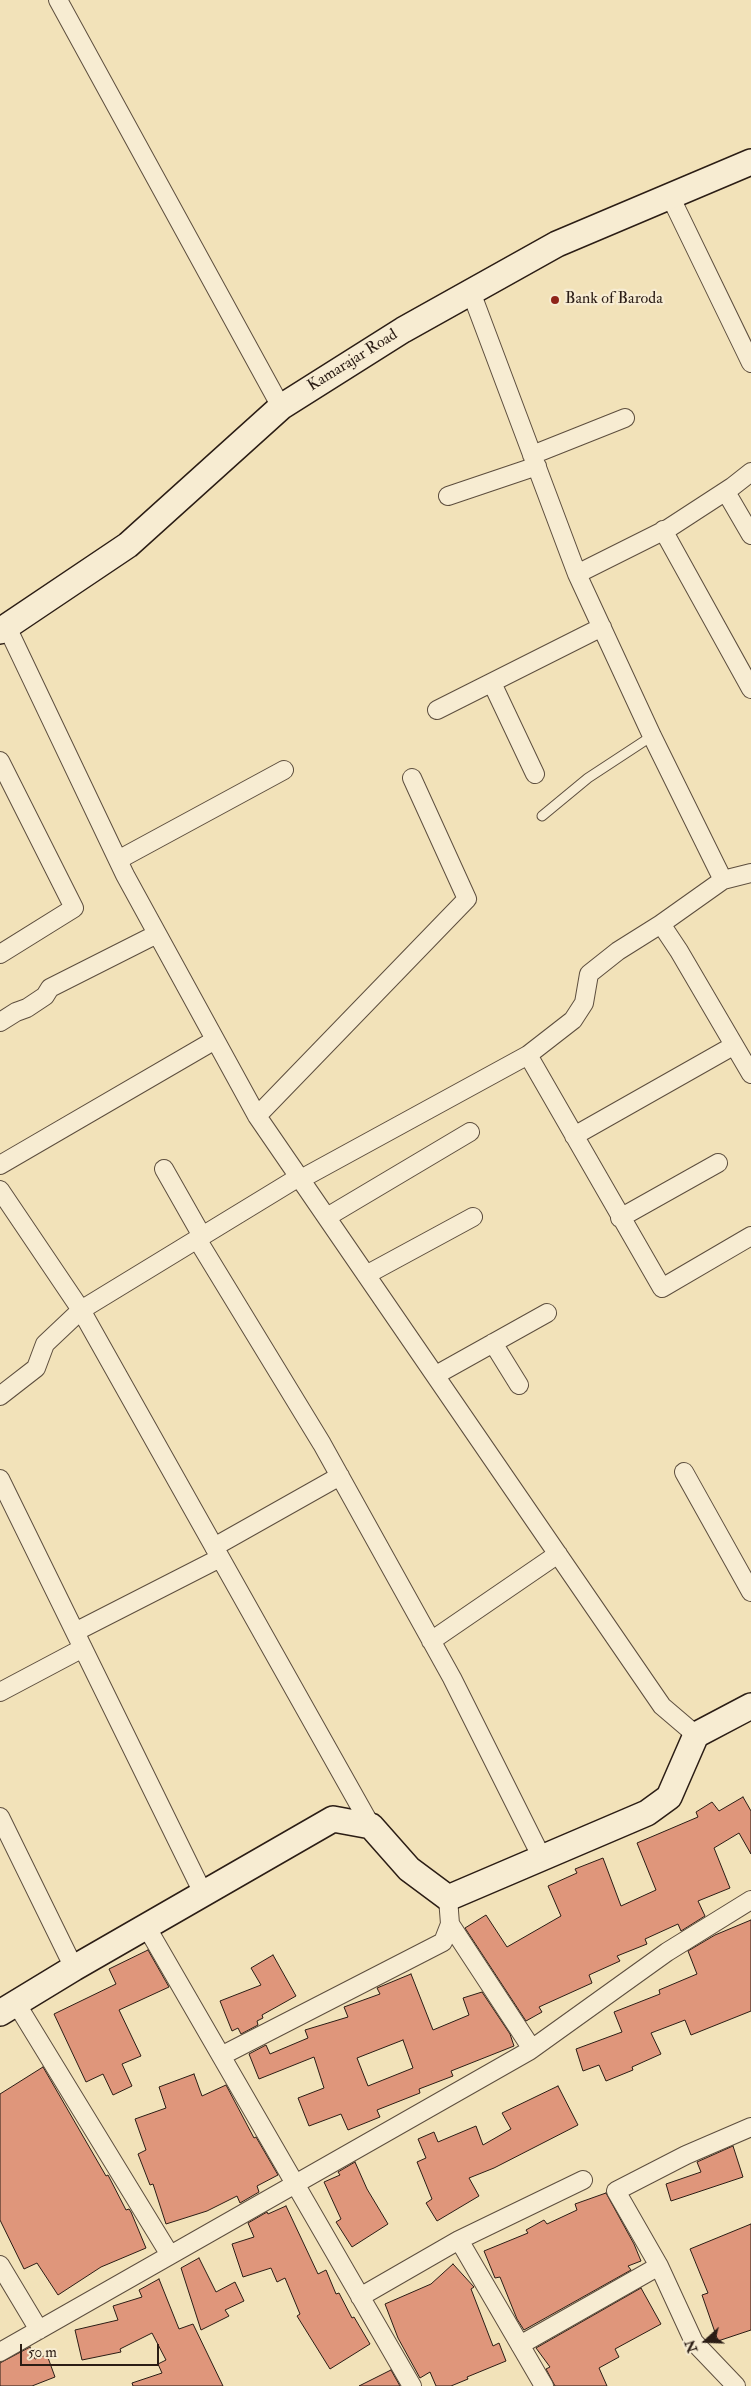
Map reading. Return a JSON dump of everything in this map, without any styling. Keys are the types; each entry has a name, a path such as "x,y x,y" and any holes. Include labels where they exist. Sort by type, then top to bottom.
{"street":[{"path":"58,0 281,407"},
{"name":"Kamarajar Road","path":"3,629 128,545 281,407 403,330 557,244 751,162"},
{"path":"670,196 751,363"},
{"path":"471,292 577,574 652,736 723,880"},
{"path":"448,496 534,461 626,418"},
{"path":"577,574 664,530 726,492 751,472"},
{"path":"726,492 751,535"},
{"path":"664,530 751,689"},
{"path":"437,710 602,627"},
{"path":"3,629 118,860 257,1116 662,1706 696,1735"},
{"path":"492,682 535,774"},
{"path":"0,761 74,908 0,954"},
{"path":"118,860 284,770"},
{"path":"257,1116 467,899 412,778"},
{"path":"0,1396 36,1368 45,1344 81,1310 199,1237 300,1178 528,1055 573,1020 584,1004 589,974 618,951 723,880 751,873"},
{"path":"660,924 679,951 751,1074"},
{"path":"0,1022 16,1012 27,1008 44,996 50,988 157,934"},
{"path":"0,1165 216,1040"},
{"path":"574,1136 733,1046"},
{"path":"528,1055 620,1218 662,1288 751,1236"},
{"path":"327,1217 470,1132"},
{"path":"620,1218 718,1163"},
{"path":"164,1169 199,1237 340,1476 431,1641 542,1858"},
{"path":"0,1190 81,1310 371,1826 409,1869 448,1898 450,1924 443,1942 221,2056"},
{"path":"366,1275 473,1217"},
{"path":"436,1375 547,1313"},
{"path":"493,1343 519,1385"},
{"path":"684,1472 751,1592"},
{"path":"75,1632 217,1552 340,1476"},
{"path":"0,1479 204,1893"},
{"path":"431,1641 558,1554"},
{"path":"0,1692 83,1648"},
{"path":"448,1898 647,1813 669,1797 696,1735 751,1706"},
{"path":"0,1817 74,1968"},
{"path":"170,2255 8,2008 146,1926 333,1819 371,1826"},
{"path":"0,2352 532,2049 667,1952 751,1900"},
{"path":"450,1924 532,2049"},
{"path":"146,1926 412,2386"},
{"path":"736,2386 694,2342 659,2266 616,2191 686,2155 751,2127"},
{"path":"360,2296 459,2240 582,2180"},
{"path":"459,2240 544,2386"},
{"path":"0,2265 39,2330"},
{"path":"520,2345 659,2266"}],"lane":[{"path":"542,816 588,778 652,736"}],"building":[{"path":"743,1797 751,1811 751,1854 739,1833 714,1848 730,1888 698,1901 705,1916 681,1931 678,1924 645,1939 647,1944 617,1956 620,1961 589,1975 592,1983 539,2007 542,2012 526,2021 465,1928 486,1915 507,1947 561,1916 548,1886 577,1873 575,1869 603,1858 621,1906 656,1890 637,1843 698,1817 696,1812 712,1802 719,1811"},
{"path":"751,1920 751,2011 691,2035 685,2020 651,2033 661,2054 632,2067 633,2070 606,2081 599,2065 583,2071 576,2049 622,2032 614,2012 660,1994 659,1990 697,1974 688,1951 715,1935"},
{"path":"148,1950 169,1987 119,2010 141,2056 122,2064 132,2086 113,2095 103,2074 86,2082 54,2014 116,1984 109,1969"},
{"path":"273,1955 296,1996 262,2015 263,2018 257,2021 258,2025 241,2034 238,2028 232,2031 220,2001 261,1985 251,1968"},
{"path":"411,1974 433,2030 469,2015 463,1998 482,1992 510,2034 514,2046 451,2071 453,2076 419,2089 420,2093 377,2110 380,2117 348,2130 341,2114 309,2126 298,2098 324,2088 314,2057 259,2079 249,2054 266,2045 270,2054 308,2038 305,2030 348,2017 344,2007 380,1994 377,1988","holes":["403,2040 413,2068 368,2086 357,2058"]},
{"path":"43,2067 106,2176 108,2175 126,2210 129,2209 131,2212 146,2248 101,2267 58,2295 37,2263 24,2269 0,2220 0,2094"},
{"path":"194,2074 202,2096 226,2085 254,2138 256,2137 278,2175 257,2186 259,2192 240,2203 237,2196 207,2211 166,2224 153,2184 150,2185 138,2154 146,2150 135,2119 166,2108 159,2087"},
{"path":"558,2086 578,2125 494,2168 469,2178 479,2196 437,2221 426,2203 432,2199 417,2162 426,2158 418,2139 434,2132 438,2142 476,2126 483,2145 511,2129 502,2113"},
{"path":"733,2146 743,2177 671,2201 666,2184 701,2172 697,2162"},
{"path":"355,2162 367,2189 388,2224 352,2247 336,2222 341,2219 324,2182 340,2175 338,2172"},
{"path":"606,2193 634,2244 641,2261 628,2266 631,2270 524,2330 517,2319 500,2277 495,2278 484,2251 528,2233 526,2230 544,2220 547,2224 577,2210 575,2204"},
{"path":"286,2206 318,2274 326,2270 336,2294 339,2293 352,2318 354,2317 370,2344 330,2369 297,2316 300,2314 285,2278 277,2282 271,2268 243,2277 232,2244 254,2237 248,2223 267,2212 268,2214"},
{"path":"751,2224 751,2330 718,2341 702,2295 708,2293 690,2249"},
{"path":"199,2258 216,2292 235,2282 244,2301 225,2310 229,2316 201,2330 181,2268"},
{"path":"453,2264 474,2287 471,2289 493,2346 499,2343 506,2361 467,2377 468,2379 451,2386 436,2386 430,2372 420,2378 398,2338 385,2304 431,2284"},
{"path":"159,2279 179,2329 193,2324 223,2386 133,2386 132,2383 162,2373 158,2364 166,2360 152,2333 120,2349 121,2352 82,2360 75,2330 118,2320 113,2306 142,2297 139,2290"},
{"path":"641,2288 661,2324 615,2349 619,2357 599,2368 607,2386 555,2386 546,2369 550,2367 536,2348"},
{"path":"30,2347 35,2359 47,2355 55,2377 32,2386 0,2386 0,2363"},
{"path":"391,2370 400,2386 359,2386"}],"place":[{"name":"Bank of Baroda","path":"555,300"}]}
